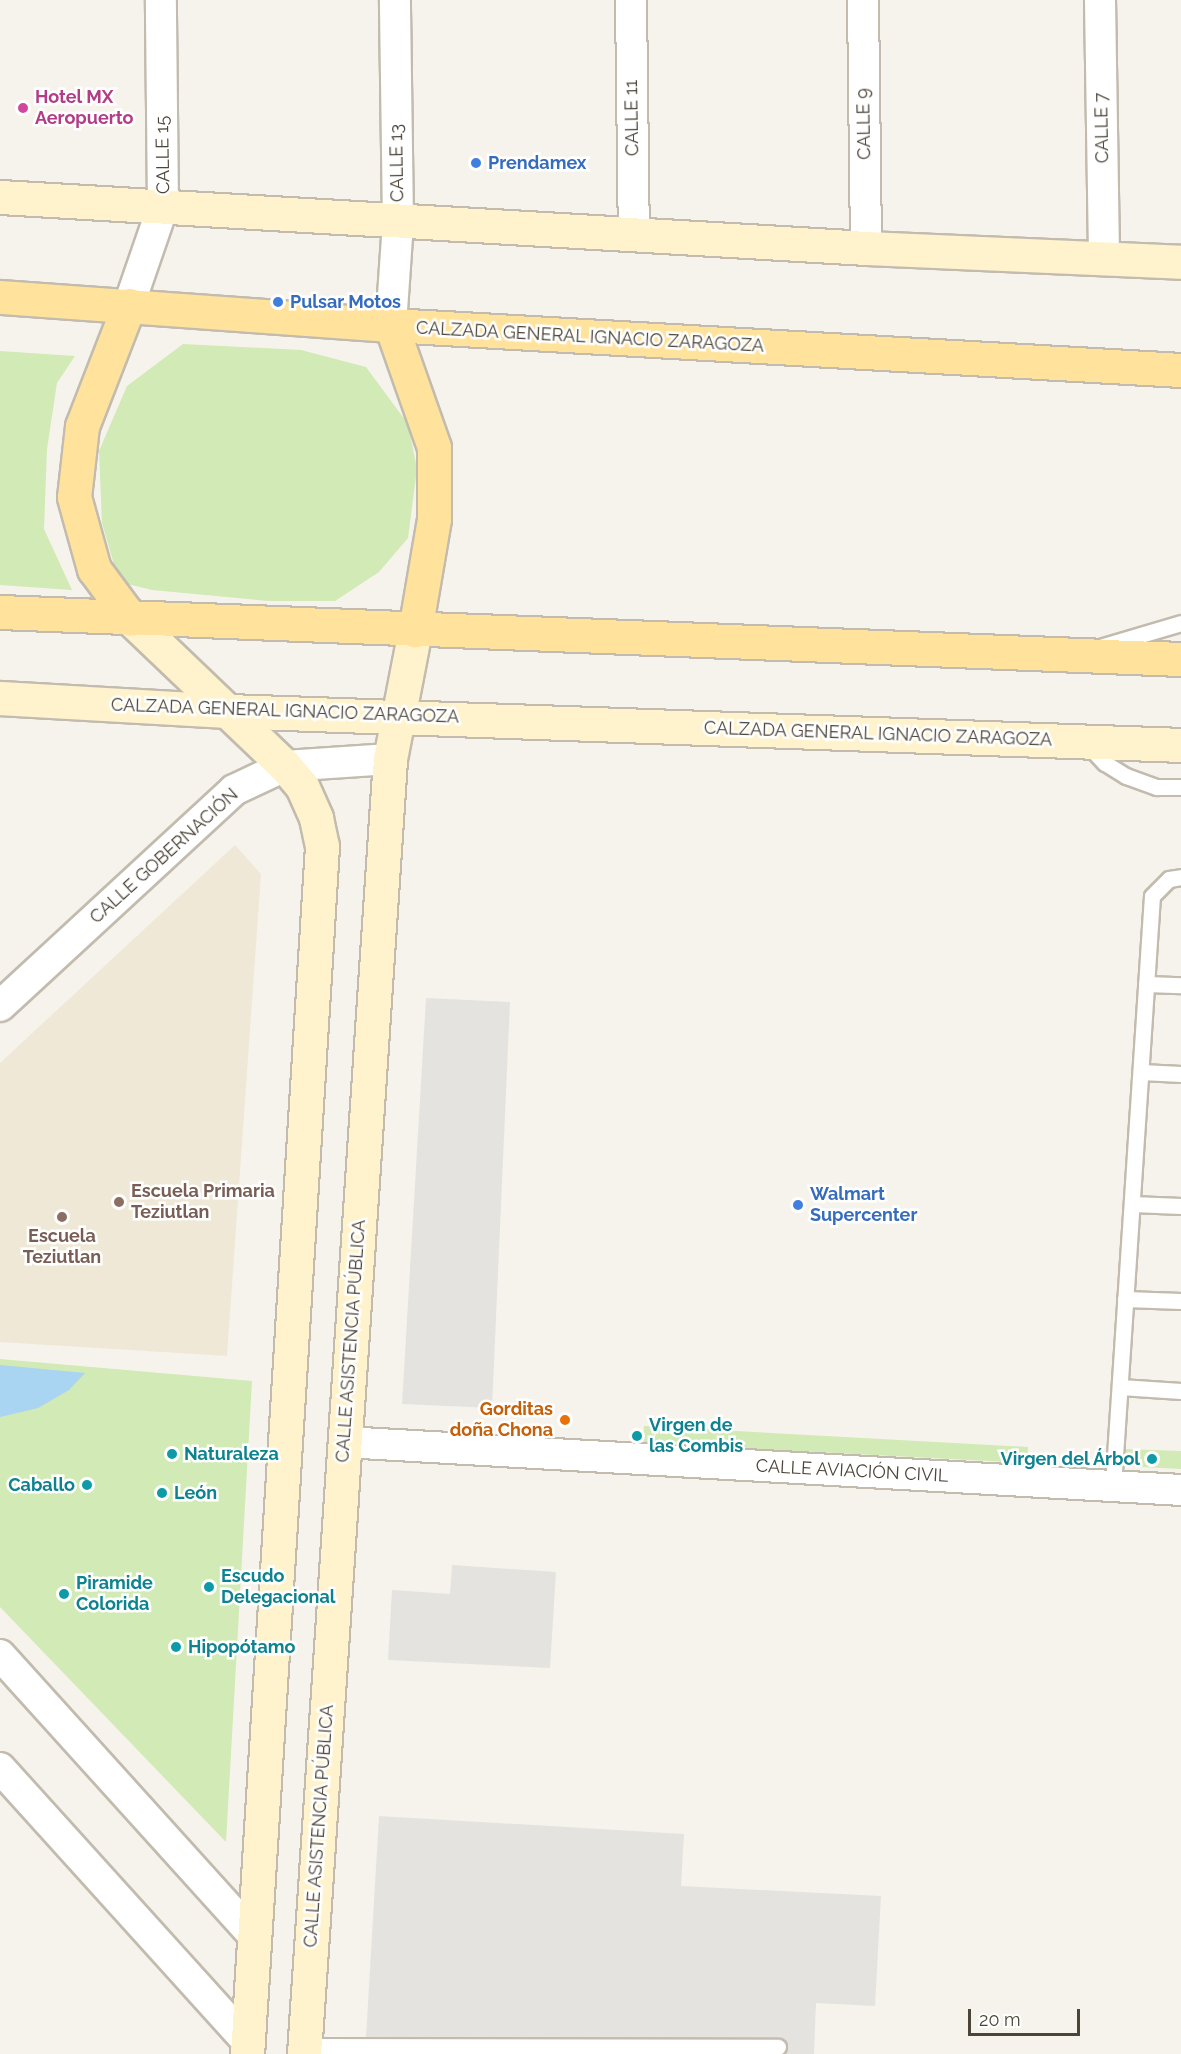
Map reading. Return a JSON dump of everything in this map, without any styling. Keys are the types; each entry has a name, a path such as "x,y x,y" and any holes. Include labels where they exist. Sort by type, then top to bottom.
{"main road":[{"name":"CALZADA GENERAL IGNACIO ZARAGOZA","path":"0,297 391,325 1176,374"},
{"path":"129,305 82,426 74,497 94,569 131,619"},
{"path":"391,325 434,447 434,519 415,630"},
{"path":"0,612 1181,659"}],"street":[{"name":"CALLE 15","path":"129,305 163,206 161,0"},
{"name":"CALLE 13","path":"391,325 398,222 395,0"},
{"name":"CALLE 11","path":"631,0 634,235"},
{"name":"CALLE 9","path":"862,0 866,248"},
{"name":"CALLE 7","path":"1100,0 1104,256"},
{"path":"0,197 866,248 1104,256 1181,262"},
{"path":"131,619 285,766 307,796 322,846 247,2047"},
{"name":"CALLE ASISTENCIA PÚBLICA","path":"304,2050 390,759 415,630"},
{"name":"CALZADA GENERAL IGNACIO ZARAGOZA","path":"0,698 228,711 1181,745"},
{"name":"CALLE GOBERNACIÓN","path":"7,994 234,790 285,766 390,759"},
{"name":"CALLE AVIACIÓN CIVIL","path":"344,1442 1181,1490"},
{"path":"0,1655 253,1935"},
{"path":"0,1768 247,2047"}],"lane":[{"path":"1075,655 1181,623"},
{"path":"1085,742 1105,763 1126,776 1157,787 1181,788"},
{"path":"1113,1486 1152,896 1169,879 1181,877"},
{"path":"1146,984 1181,985"},
{"path":"1141,1072 1181,1074"},
{"path":"1132,1204 1181,1206"},
{"path":"1125,1299 1181,1301"},
{"path":"1119,1386 1181,1391"},
{"path":"304,2050 778,2047"}],"shaded area":[{"name":"Escuela Primaria Teziutlan","path":"235,845 261,874 227,1356 0,1342 0,1063"},
{"path":"426,998 510,1002 492,1408 402,1404"},
{"path":"452,1565 556,1572 550,1668 388,1660 392,1590 450,1594"},
{"path":"379,1816 684,1834 681,1886 881,1896 875,2006 816,2003 814,2054 365,2054"}],"green space":[{"path":"183,344 301,350 366,367 408,424 417,469 408,538 379,572 335,601 268,601 152,590 119,582 102,523 99,451 127,386"},
{"path":"0,351 75,356 57,383 47,449 44,529 72,590 0,585"},
{"path":"0,1359 252,1381 226,1842 0,1607"},
{"path":"644,1426 1028,1447 1027,1463 643,1443"},
{"path":"1124,1449 1181,1451 1181,1469 1123,1466"}],"water":[{"path":"0,1365 85,1373 69,1390 38,1408 0,1417"}],"place":[{"name":"Hotel MX Aeropuerto","path":"23,108"},
{"name":"Prendamex","path":"476,163"},
{"name":"Pulsar Motos","path":"278,302"},
{"name":"Escuela Primaria Teziutlan","path":"119,1202"},
{"name":"Walmart Supercenter","path":"798,1205"},
{"name":"Escuela Teziutlan","path":"62,1217"},
{"name":"Gorditas doña Chona","path":"565,1420"},
{"name":"Virgen de las Combis","path":"637,1436"},
{"name":"Naturaleza","path":"172,1454"},
{"name":"Virgen del Árbol","path":"1152,1459"},
{"name":"Caballo","path":"87,1485"},
{"name":"León","path":"162,1493"},
{"name":"Escudo Delegacional","path":"209,1587"},
{"name":"Piramide Colorida","path":"64,1594"},
{"name":"Hipopótamo","path":"176,1647"}]}
